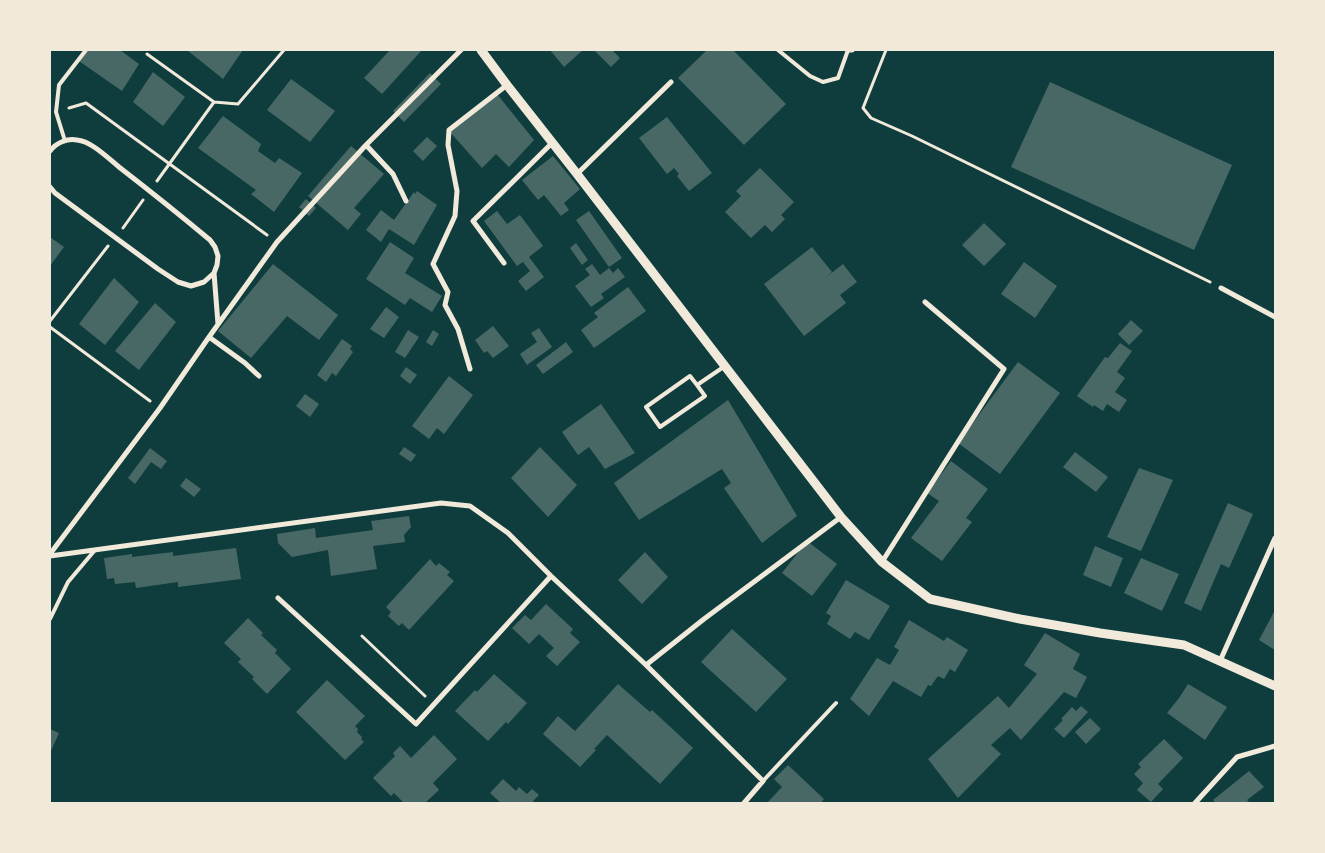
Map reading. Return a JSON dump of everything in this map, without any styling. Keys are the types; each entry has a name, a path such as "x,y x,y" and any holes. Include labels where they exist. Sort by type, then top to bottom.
{"street":[{"path":"50,555 160,408 277,242 366,145 461,50"},
{"path":"481,50 506,85 842,517 882,562 930,600 1074,629 1184,645 1275,686"},
{"path":"577,174 671,82"},
{"path":"470,369 458,329 445,305 448,292 433,264 455,216 457,191 448,145 449,130 506,85"},
{"path":"50,151 54,146 65,140 78,140 90,144 210,240 218,256 214,274 218,324"},
{"path":"504,263 473,221 552,143"},
{"path":"366,145 393,174 406,201"},
{"path":"50,187 55,193 178,282 191,286 204,282 214,274"},
{"path":"1222,288 1275,317"},
{"path":"882,562 1004,369 926,302"},
{"path":"209,337 259,376"},
{"path":"50,555 441,503 470,506 508,533 646,665 763,781 744,803"},
{"path":"646,665 842,517"},
{"path":"1220,661 1275,538"},
{"path":"278,598 416,724 551,576"},
{"path":"1195,803 1237,757 1275,746"}],"lane":[{"path":"65,140 56,112 59,85 86,50"},
{"path":"778,50 810,76 823,82 838,78 849,50"},
{"path":"697,385 725,366"},
{"path":"690,376 697,385 704,396 660,427 646,407 690,376"},
{"path":"50,619 68,582 96,550"},
{"path":"763,781 836,703"}],"path":[{"path":"147,54 214,102 238,104 284,50"},
{"path":"886,50 863,108 871,118 912,136 1222,288"},
{"path":"50,321 150,191 214,102"},
{"path":"56,112 86,103 277,242"},
{"path":"50,327 160,408"},
{"path":"362,636 434,704"}],"building":[{"path":"87,50 120,50 139,64 122,91 79,61"},
{"path":"187,50 243,50 223,79"},
{"path":"390,50 422,50 382,94 364,78"},
{"path":"550,50 583,50 564,67"},
{"path":"594,50 612,50 620,58 611,67"},
{"path":"707,50 733,50 786,104 744,145 678,78"},
{"path":"153,72 185,97 163,126 133,102"},
{"path":"430,73 441,84 404,122 393,111"},
{"path":"291,79 335,111 310,142 267,110"},
{"path":"1050,82 1232,165 1194,250 1011,167"},
{"path":"497,94 534,140 509,167 496,154 482,168 450,132"},
{"path":"223,116 261,144 258,151 275,163 279,158 302,173 274,212 251,194 256,190 198,148"},
{"path":"667,117 712,173 689,191 677,176 679,174 674,168 667,174 639,138"},
{"path":"427,137 437,146 423,161 413,151"},
{"path":"351,146 384,174 354,208 361,214 348,230 308,196"},
{"path":"553,156 580,189 564,203 569,210 561,216 544,195 538,200 522,180"},
{"path":"760,168 794,202 781,215 785,219 772,232 765,225 751,238 725,212 741,196 736,191"},
{"path":"417,191 437,205 414,245 389,229 381,242 366,230 381,210 394,220 414,192 415,194"},
{"path":"306,199 316,208 309,216 299,207"},
{"path":"497,211 507,224 520,215 543,246 529,257 544,277 526,291 518,281 530,271 523,262 517,266 484,221"},
{"path":"589,211 622,258 609,267 576,220"},
{"path":"984,223 1006,244 984,266 962,245"},
{"path":"50,237 64,247 50,266"},
{"path":"390,242 414,258 405,273 442,296 432,312 410,298 405,305 366,279"},
{"path":"576,243 588,260 582,265 570,248"},
{"path":"812,247 832,272 825,278 843,264 857,282 840,295 846,303 804,336 764,284"},
{"path":"1024,262 1057,286 1035,318 1001,294"},
{"path":"273,264 338,315 319,340 287,316 251,358 218,331"},
{"path":"592,264 600,275 609,268 613,273 618,268 625,277 601,294 604,298 591,307 575,286 590,275 585,269"},
{"path":"114,278 139,302 105,345 79,324"},
{"path":"628,287 646,311 594,348 581,330 598,317 594,313"},
{"path":"155,303 176,322 139,370 115,351"},
{"path":"386,307 399,317 384,338 370,329"},
{"path":"1131,320 1143,331 1129,345 1118,334"},
{"path":"493,326 509,346 493,358 487,351 484,353 475,340"},
{"path":"539,328 552,347 527,365 520,354 537,342 531,333"},
{"path":"408,330 419,337 405,358 395,352"},
{"path":"433,330 439,334 432,346 426,342"},
{"path":"342,339 352,346 350,349 353,352 336,376 332,373 326,382 317,375"},
{"path":"566,342 573,352 543,374 536,365"},
{"path":"1120,343 1132,351 1117,372 1125,378 1115,392 1127,400 1119,412 1107,404 1103,411 1094,405 1093,407 1077,396 1105,357 1108,358"},
{"path":"1018,362 1060,393 1000,474 958,443"},
{"path":"406,367 417,375 410,384 400,376"},
{"path":"449,376 473,395 444,434 437,428 429,439 412,426"},
{"path":"305,394 319,404 310,417 296,406"},
{"path":"728,400 797,516 762,543 724,488 731,483 722,469 639,520 614,483"},
{"path":"601,404 635,453 605,469 589,447 578,455 562,432"},
{"path":"404,447 416,455 411,462 399,454"},
{"path":"540,447 577,485 548,517 511,478"},
{"path":"150,448 167,461 161,469 151,462 135,484 128,478"},
{"path":"1075,452 1108,477 1096,492 1063,467"},
{"path":"951,461 988,489 966,518 972,522 942,561 911,538 939,501 927,493"},
{"path":"1139,468 1173,480 1141,551 1107,537"},
{"path":"186,478 201,489 194,497 180,486"},
{"path":"1228,503 1253,514 1229,568 1221,564 1201,611 1184,603"},
{"path":"409,516 411,527 404,535 405,542 373,546 377,569 331,576 328,550 292,557 278,543 277,534 315,528 316,538 373,530 371,521"},
{"path":"807,541 837,564 812,596 782,573"},
{"path":"1095,546 1123,558 1111,587 1083,575"},
{"path":"236,548 241,579 178,587 178,582 136,588 135,582 115,584 114,578 107,579 104,558 132,554 132,557 173,552 173,556"},
{"path":"645,552 668,577 642,604 618,580"},
{"path":"1141,558 1179,574 1162,611 1124,593"},
{"path":"430,559 436,566 439,563 450,572 447,575 454,581 409,630 402,623 399,626 388,616 391,612 386,607"},
{"path":"846,580 890,606 869,640 855,632 850,639 827,624 831,616 826,613"},
{"path":"546,604 573,629 570,633 580,642 557,666 546,656 554,648 539,634 529,644 512,628 525,615 531,620"},
{"path":"1275,610 1275,650 1259,640"},
{"path":"248,618 263,633 261,635 277,650 275,653 291,669 267,694 252,679 254,677 238,662 241,659 224,643"},
{"path":"909,620 944,641 947,637 968,650 955,672 950,669 944,679 938,676 931,686 928,685 921,697 893,681 869,716 850,699 877,658 890,665 899,650 894,647"},
{"path":"732,629 787,679 756,712 701,662"},
{"path":"1045,633 1080,654 1073,669 1087,677 1076,698 1064,692 1021,740 1010,728 991,745 1001,754 958,798 928,759 998,696 1009,708 1037,674 1024,665"},
{"path":"494,674 527,703 508,724 506,722 488,741 455,711"},
{"path":"327,680 365,716 355,726 364,742 345,760 296,712"},
{"path":"618,684 650,712 652,710 693,748 660,784 607,735 580,767 543,734 558,716 575,731"},
{"path":"1188,684 1227,707 1205,740 1167,713"},
{"path":"1081,706 1088,712 1064,738 1054,729 1072,707 1076,711"},
{"path":"1090,718 1101,729 1086,744 1075,732"},
{"path":"50,729 59,733 50,753"},
{"path":"434,735 457,759 433,783 439,790 425,803 404,803 394,793 391,796 373,778 395,756 393,753 400,746 411,758"},
{"path":"1164,739 1183,758 1158,784 1163,789 1151,802 1137,790 1143,783 1134,774 1141,767 1138,764"},
{"path":"788,765 824,799 821,803 767,803 782,787 774,779"},
{"path":"1249,771 1264,787 1247,800 1250,803 1216,803 1213,800"},
{"path":"503,779 516,791 519,787 527,794 532,789 539,795 533,801 535,803 501,803 490,793"}]}
